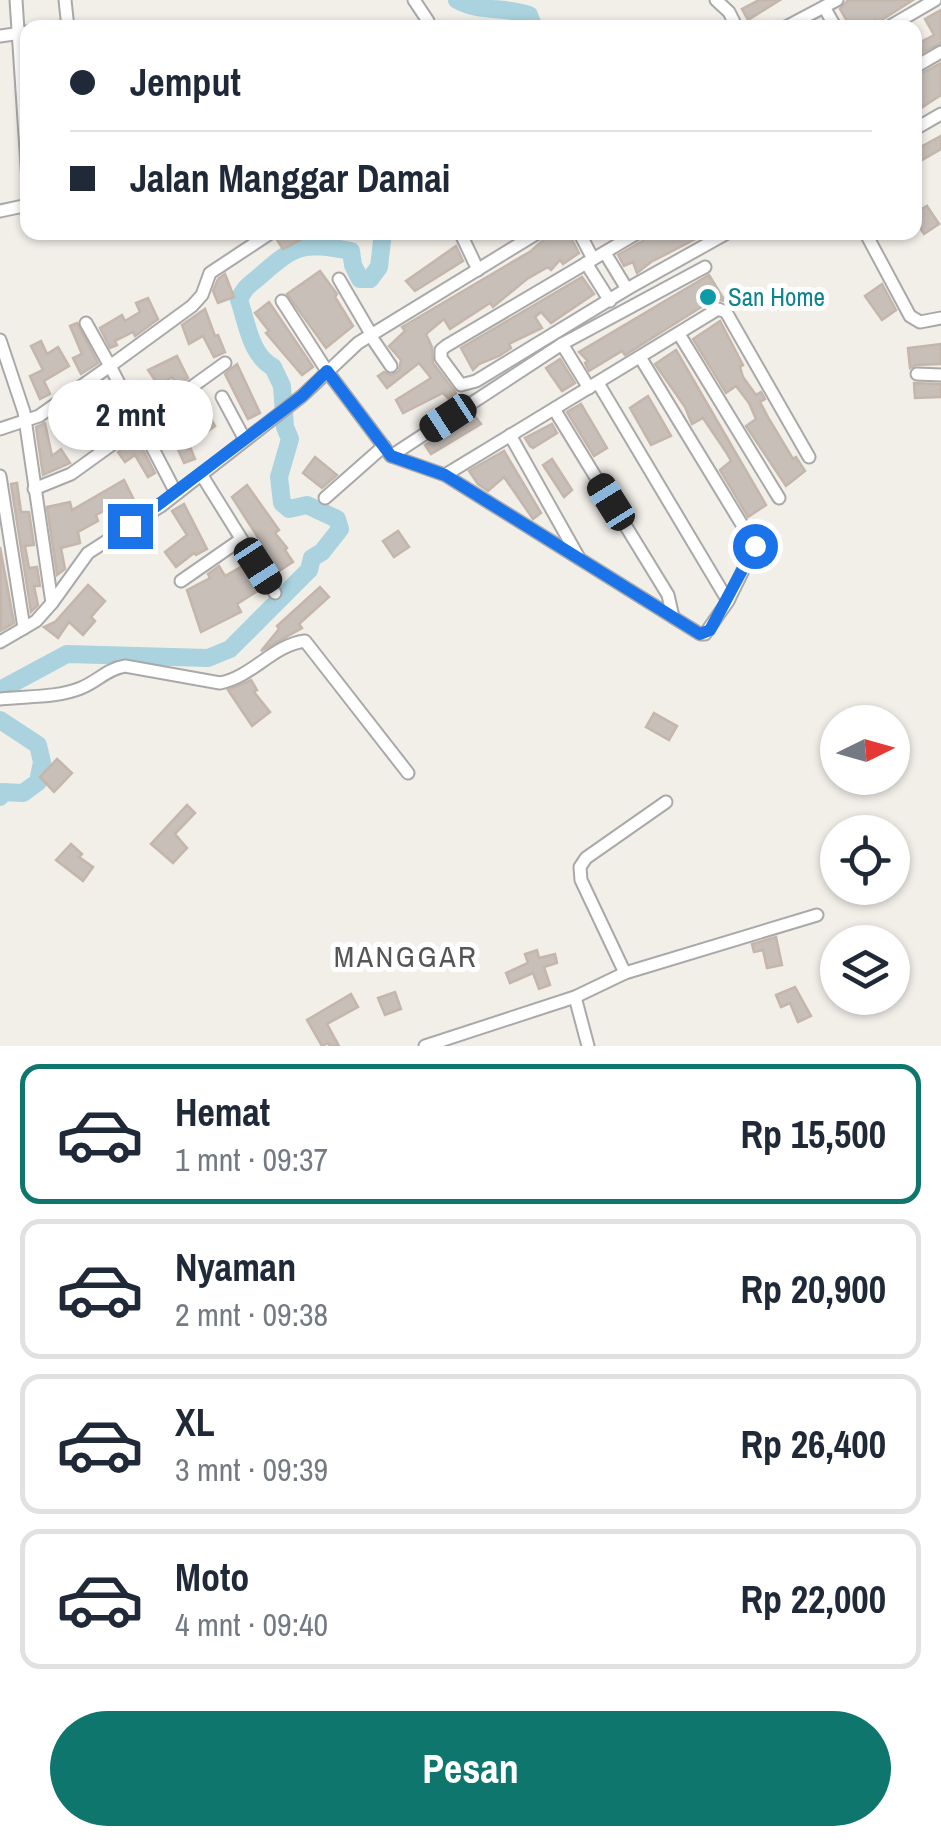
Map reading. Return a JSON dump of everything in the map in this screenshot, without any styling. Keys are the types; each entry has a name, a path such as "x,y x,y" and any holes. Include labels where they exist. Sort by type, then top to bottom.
{"street":[{"path":"901,20 934,0"},
{"path":"798,20 829,3"},
{"path":"0,429 39,416 110,366 192,306 202,295 210,273 260,240"},
{"path":"464,240 478,270"},
{"path":"0,642 36,621 88,553 146,516 302,396 370,334 526,240"},
{"path":"585,240 610,301"},
{"path":"625,240 441,350 440,358 460,385 467,385 715,240"},
{"path":"869,240 910,316 920,322 941,318"},
{"path":"595,258 627,289"},
{"path":"325,498 387,451 562,344 706,267"},
{"path":"339,279 391,366"},
{"path":"282,301 327,371 387,451 445,475 705,634 728,601 755,546 640,357"},
{"path":"445,475 718,308 726,312 809,457"},
{"path":"86,323 176,492"},
{"path":"680,334 779,498"},
{"path":"0,340 25,422 52,604"},
{"path":"562,344 594,385 728,601"},
{"path":"34,489 71,474 224,363"},
{"path":"917,374 941,375"},
{"path":"222,397 245,440"},
{"path":"554,409 668,595 673,617"},
{"path":"510,436 580,560"},
{"path":"201,474 275,593"},
{"path":"0,476 4,541 24,628"},
{"path":"181,581 240,540"},
{"path":"0,699 62,693 80,688 110,669 125,666 220,683 234,680 291,644 304,641 408,773"},
{"path":"625,973 581,880 580,867 586,858 666,802"},
{"path":"425,1046 575,997 625,973 817,916"},
{"path":"575,997 588,1046"}],"building":[{"path":"759,0 780,0 748,20 742,9"},
{"path":"848,0 913,0 882,20 846,20 840,9"},
{"path":"941,10 941,43 922,52 922,41 934,35 925,19"},
{"path":"941,63 941,95 922,107 922,73"},
{"path":"941,136 941,149 922,160 922,146"},
{"path":"927,206 939,224 924,234 922,231 922,209"},
{"path":"277,240 300,240 283,249"},
{"path":"543,240 572,240 579,253 527,279 493,307 490,303 450,329 444,319 426,334 433,363 456,393 449,399 443,393 403,413 396,400 431,378 419,363 387,388 378,376 399,371 401,360 389,346 405,331 402,327"},
{"path":"644,240 694,240 637,273 633,262 624,266 618,255"},
{"path":"456,246 463,261 415,291 406,281"},
{"path":"320,271 353,326 326,348 287,294"},
{"path":"225,274 234,297 218,303 213,291"},
{"path":"709,275 725,301 714,299 625,355 622,351 589,371 585,363 588,361 579,352"},
{"path":"582,277 594,294 551,323 541,312 535,317 542,328 509,344 511,348 473,370 461,348"},
{"path":"882,284 896,310 882,320 865,296"},
{"path":"148,298 158,319 135,336 133,332 115,341 117,345 110,348 100,328 122,315 125,321 140,312 136,303"},
{"path":"269,302 313,367 302,375 266,333 269,331 255,313"},
{"path":"205,309 225,352 214,357 203,336 189,344 182,325"},
{"path":"720,321 743,365 743,377 756,395 761,392 765,399 760,402 769,419 793,459 796,457 805,471 786,486 746,426 756,419 749,403 736,386 726,393 693,339"},
{"path":"77,323 98,363 81,374 73,358 82,354 70,326"},
{"path":"41,341 47,354 58,347 69,366 44,381 50,394 40,399 30,376 43,370 31,346"},
{"path":"941,344 941,364 910,368 908,348"},
{"path":"676,350 766,505 748,517 720,470 731,461 726,452 703,418 692,424 655,364"},
{"path":"177,356 188,378 177,386 172,377 159,386 148,370"},
{"path":"560,359 575,383 562,391 546,368"},
{"path":"237,364 260,413 248,419 225,374"},
{"path":"914,383 941,384 941,397 915,398"},
{"path":"198,394 215,426 189,444 195,459 184,463 169,429 165,432 160,422 170,414 176,425 195,415 188,401"},
{"path":"648,396 671,436 651,445 630,408"},
{"path":"581,404 607,448 594,456 567,412"},
{"path":"95,414 109,435 97,443 82,422"},
{"path":"473,414 481,424 431,454 425,445"},
{"path":"45,423 52,456 61,449 70,463 43,475 36,427"},
{"path":"552,424 557,433 533,448 530,446 525,438"},
{"path":"137,438 155,473 148,477 135,455 125,462 118,452"},
{"path":"504,451 541,513 533,519 504,477 488,491 469,471"},
{"path":"315,457 337,475 322,488 303,473"},
{"path":"552,459 572,490 564,497 543,465"},
{"path":"124,480 135,502 119,510 117,504 96,515 98,521 78,532 80,543 61,548 65,569 57,575 47,507 70,502 72,510"},
{"path":"17,483 21,512 29,512 34,545 25,546 29,568 37,567 40,586 34,586 38,605 31,612 11,484"},
{"path":"247,485 279,530 275,533 293,562 279,571 262,553 266,550 232,497"},
{"path":"184,504 207,549 194,553 176,567 165,552 187,535 172,511"},
{"path":"398,531 409,547 394,557 383,541"},
{"path":"0,547 14,623 0,631 1,613"},
{"path":"246,564 261,589 237,604 241,612 201,632 187,590 210,578 208,574 219,566 225,576"},
{"path":"88,585 105,601 91,617 95,621 83,635 69,622 58,638 44,627 55,622"},
{"path":"320,587 329,597 299,624 302,628 261,651 279,629 277,626"},
{"path":"251,680 257,690 254,692 270,712 252,726 228,690"},
{"path":"654,713 677,726 669,740 646,727"},
{"path":"57,759 72,773 54,792 40,777"},
{"path":"187,805 195,813 175,834 187,848 173,863 151,844"},
{"path":"71,844 82,854 79,857 93,867 83,881 56,860"},
{"path":"776,937 782,965 767,968 763,950 754,952 752,944"},
{"path":"537,950 539,958 555,954 557,963 544,967 550,985 539,989 533,973 510,983 506,973 528,963 525,954"},
{"path":"795,987 811,1016 798,1022 790,1003 781,1007 776,995"},
{"path":"395,992 401,1009 385,1015 378,998"},
{"path":"351,994 358,1007 327,1024 339,1046 322,1046 307,1020"}],"waterway":[{"path":"457,0 474,7 529,15 531,20"},
{"path":"0,690 67,654 208,658 230,649 309,570 312,558 322,552 340,529 337,519 307,505 289,509 282,503 279,477 290,439 285,427 282,386 273,367 254,346 239,300 248,286 283,257 301,248 351,251 360,279 370,279 379,267 382,240"},
{"path":"0,720 38,745 42,762 38,782 23,793 2,792 0,797"}],"place":[{"name":"San Home","path":"708,297"}],"district":[{"name":"MANGGAR","path":"406,957"}],"route":[{"path":"130,526 302,396 327,371 391,456 445,475 700,634 710,630 755,546"}]}
